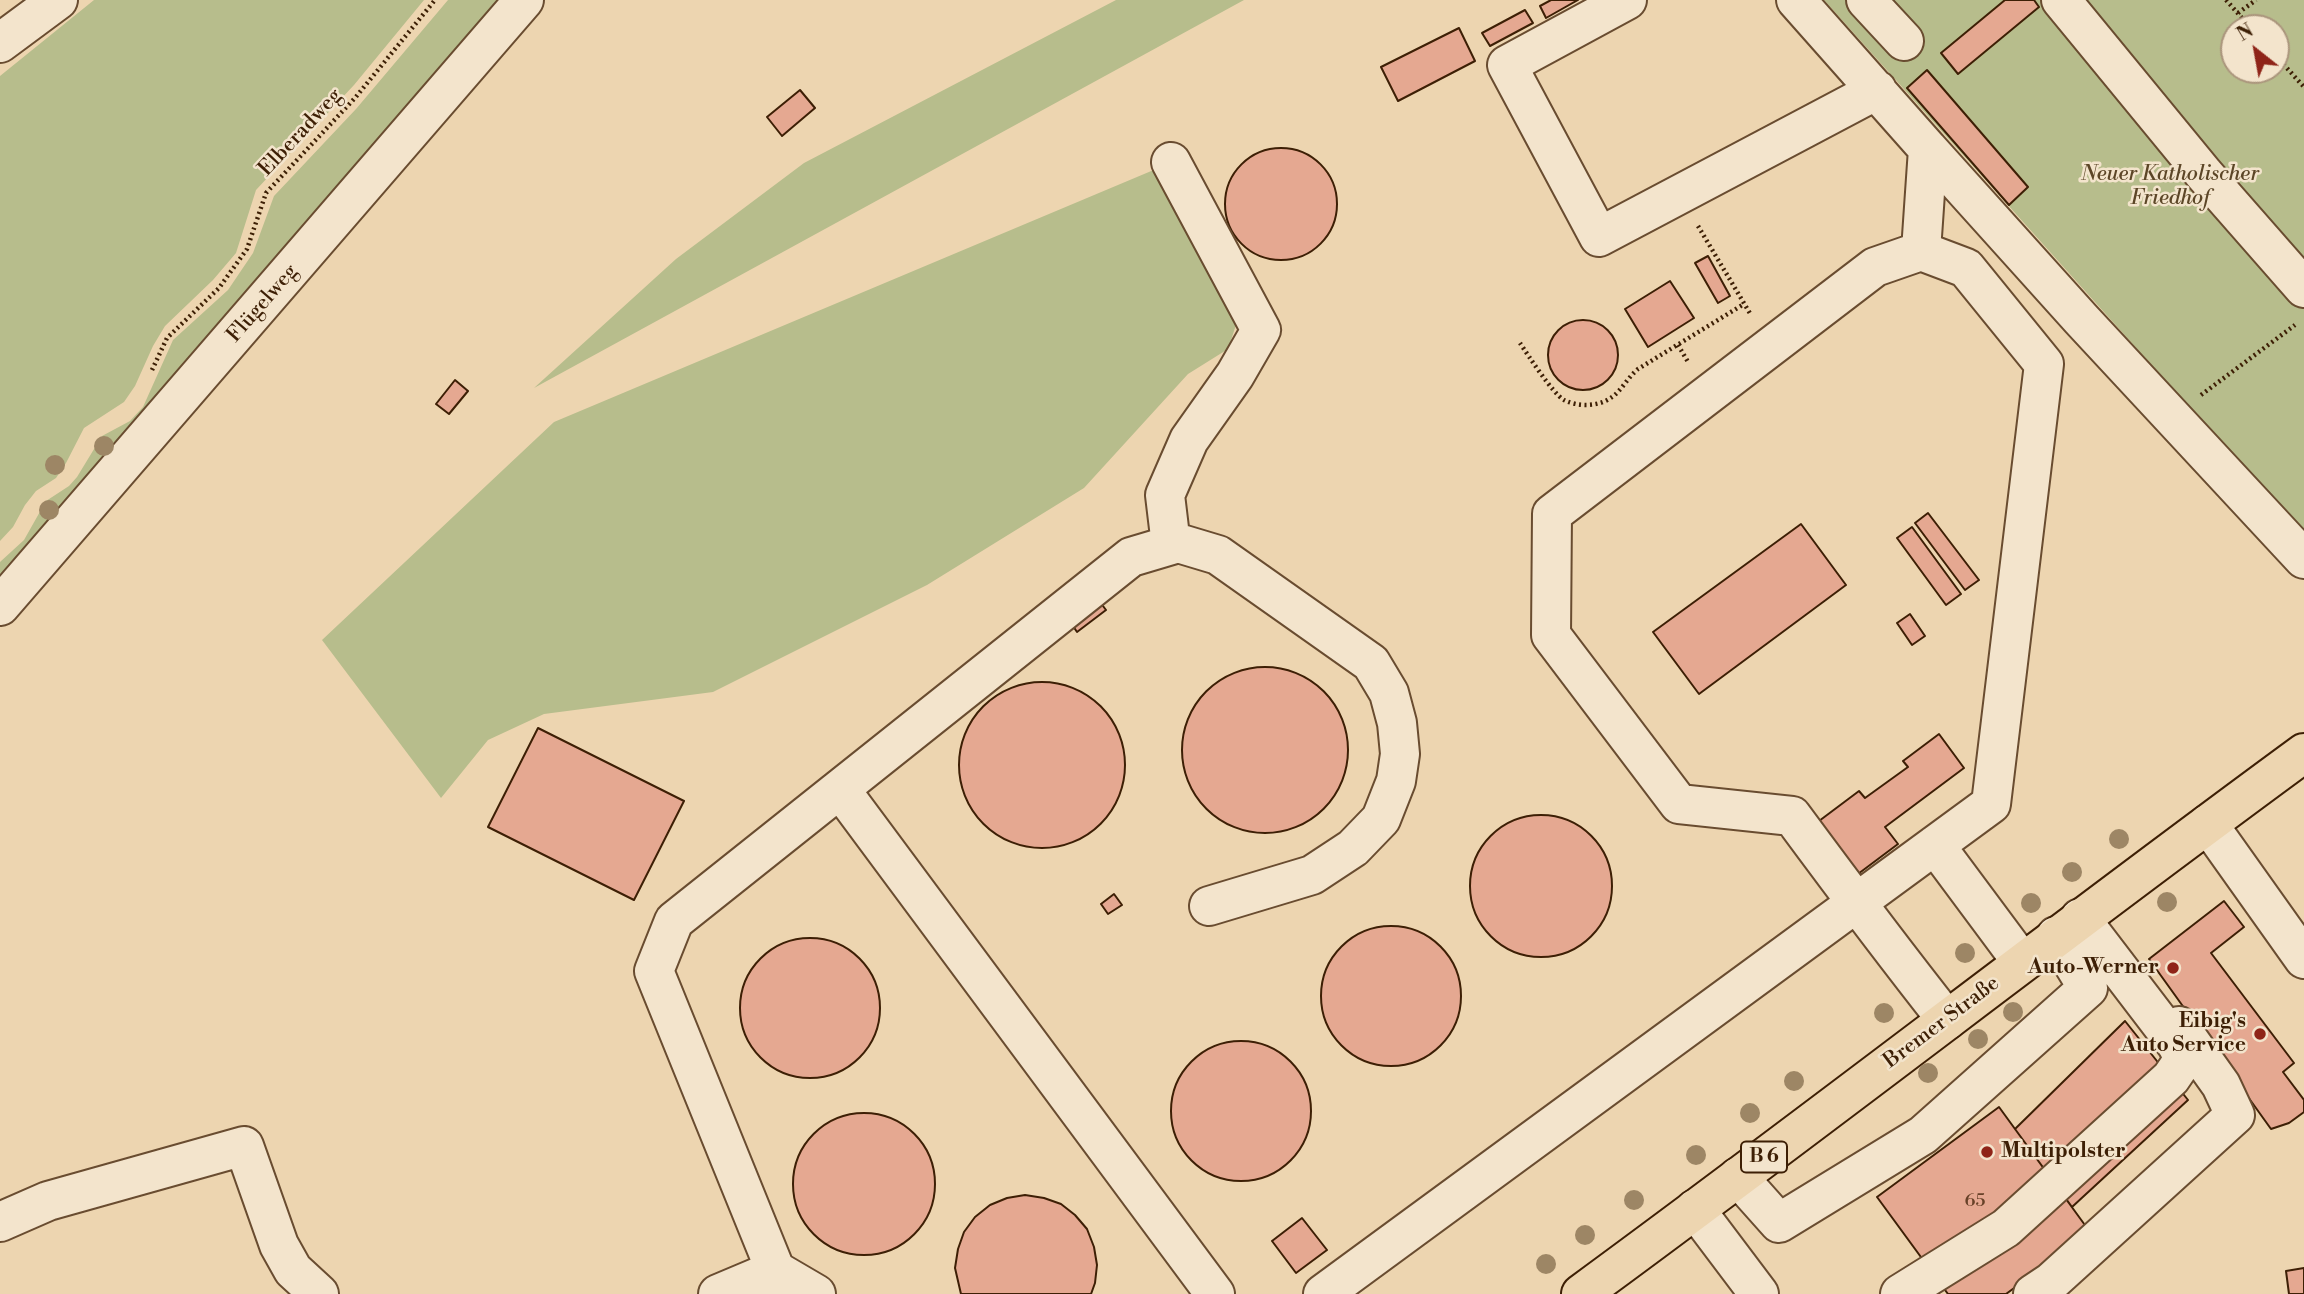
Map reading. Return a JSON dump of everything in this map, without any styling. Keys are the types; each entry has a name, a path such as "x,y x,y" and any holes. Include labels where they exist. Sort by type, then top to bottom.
{"main road":[{"name":"Bremer Straße","path":"1595,1290 1685,1217 2077,920 2304,754"}],"lane":[{"path":"0,43 58,0"},
{"name":"Flügelweg","path":"0,606 524,0"},
{"path":"1627,0 1507,65 1599,237 1877,90"},
{"path":"1796,0 2081,319 2304,559"},
{"path":"1866,0 1904,41"},
{"path":"2061,0 2204,174 2304,288"},
{"path":"1921,251 1928,149"},
{"path":"1171,162 1261,330 1235,375 1189,440 1166,495 1171,545"},
{"path":"1323,1294 1856,902 1991,804 2044,363 1966,268 1921,251 1875,267 1552,514 1551,635 1679,804 1792,816 1856,902 1947,1020"},
{"path":"780,1282 654,971 674,921 1131,556 1178,543 1219,555 1371,663 1389,693 1398,723 1400,754 1396,781 1381,819 1353,848 1312,875 1209,906"},
{"path":"840,789 1215,1294"},
{"path":"2208,824 2300,947"},
{"path":"1935,845 2022,962"},
{"path":"1738,1177 1779,1223 1923,1135 2088,988 2077,920"},
{"path":"1900,1294 2006,1228 2171,1078 2184,1059 2177,1045 2077,920"},
{"path":"2034,1294 2052,1282 2235,1115 2221,1085 2077,920"},
{"path":"0,1222 48,1201 244,1146 279,1245 293,1270 320,1294"},
{"path":"1685,1217 1728,1294"},
{"path":"1685,1217 1759,1294"},
{"path":"718,1294 780,1282 816,1294"}],"path":[{"name":"Elberadweg","path":"146,381 167,338 219,288 247,249 266,193 355,98 435,0"},
{"path":"2226,0 2238,13 2256,0"},
{"path":"2290,72 2304,87"},
{"path":"1680,194 1772,348"},
{"path":"1520,342 1562,399 1582,404 1597,404 1611,398 1638,369 1744,304"},
{"path":"2199,397 2304,318"}],"green space":[{"path":"94,0 424,0 354,85 256,190 236,253 213,280 165,326 124,402 84,428 56,478 36,491 13,527 0,541 0,76"},
{"path":"448,0 497,0 0,579 0,562 24,540 46,501 69,486 77,477 102,436 130,421 143,407 173,340 228,290 253,253 274,196 356,109"},
{"path":"1116,0 1244,0 534,388 676,259 804,163"},
{"name":"Neuer Katholischer Friedhof","path":"1824,0 2304,0 2304,535"},
{"path":"1156,169 1236,325 1228,349 1188,374 1084,488 927,585 713,692 544,714 488,740 441,798 322,640 554,422"}],"building":[{"path":"1551,0 1578,0 1546,18 1540,6"},
{"path":"2005,0 2034,0 2039,7 1958,74 1941,53"},
{"path":"1525,10 1533,23 1490,46 1482,33"},
{"path":"1459,28 1475,61 1398,101 1381,67"},
{"path":"1927,70 2028,187 2009,205 1907,88"},
{"path":"800,90 815,108 782,136 767,117"},
{"path":"1281,148 1302,152 1321,164 1333,183 1337,204 1333,225 1321,244 1302,256 1281,260 1260,256 1241,244 1229,225 1225,204 1229,183 1241,164 1260,152"},
{"path":"1708,256 1730,296 1718,303 1695,263"},
{"path":"1670,281 1694,318 1648,347 1625,309"},
{"path":"1583,320 1602,326 1612,336 1618,355 1612,374 1602,384 1583,390 1564,384 1554,374 1548,355 1554,336 1564,326"},
{"path":"455,380 468,391 449,414 436,404"},
{"path":"1928,513 1979,580 1965,590 1915,523"},
{"path":"1801,524 1846,585 1699,694 1653,632"},
{"path":"1912,527 1961,594 1946,605 1897,538"},
{"path":"1100,602 1106,610 1077,632 1071,623"},
{"path":"1910,614 1925,636 1912,645 1897,623"},
{"path":"1265,667 1297,673 1324,691 1342,718 1348,750 1342,782 1324,809 1297,827 1265,833 1233,827 1206,809 1188,782 1182,750 1188,718 1206,691 1233,673"},
{"path":"1042,682 1074,688 1101,706 1119,733 1125,765 1119,797 1101,824 1074,842 1042,848 1010,842 983,824 965,797 959,765 965,733 983,706 1010,688"},
{"path":"538,728 684,801 634,900 488,827"},
{"path":"1939,734 1964,768 1885,827 1898,844 1858,874 1819,821 1859,791 1865,798 1908,767 1903,761"},
{"path":"1541,815 1568,821 1591,836 1606,859 1612,886 1606,913 1591,936 1568,951 1541,957 1514,951 1491,936 1476,913 1470,886 1476,859 1491,836 1514,821"},
{"path":"1114,894 1122,905 1108,914 1101,904"},
{"path":"2224,901 2244,927 2211,953 2294,1063 2283,1072 2304,1100 2304,1112 2289,1123 2271,1129 2149,959"},
{"path":"1391,926 1418,931 1441,946 1456,969 1461,996 1456,1023 1441,1046 1418,1061 1391,1066 1364,1061 1341,1046 1326,1023 1321,996 1326,969 1341,946 1364,931"},
{"path":"810,938 837,943 860,958 875,981 880,1008 875,1035 860,1058 837,1073 810,1078 783,1073 760,1058 745,1035 740,1008 745,981 760,958 783,943"},
{"path":"2125,1021 2188,1100 2072,1207 2015,1129"},
{"path":"1241,1041 1268,1046 1291,1061 1306,1084 1311,1111 1306,1138 1291,1161 1268,1176 1241,1181 1214,1176 1191,1161 1176,1138 1171,1111 1176,1084 1191,1061 1214,1046"},
{"path":"1999,1107 2090,1232 2006,1294 1948,1294 1877,1197"},
{"path":"864,1113 891,1119 914,1134 929,1157 935,1184 929,1211 914,1234 891,1249 864,1255 837,1249 814,1234 799,1211 793,1184 799,1157 814,1134 837,1119"},
{"path":"1025,1195 1061,1204 1087,1229 1097,1265 1091,1294 961,1294 955,1268 964,1232 975,1217 990,1205"},
{"path":"1302,1218 1327,1250 1296,1273 1272,1241"},
{"path":"2304,1268 2304,1294 2289,1294 2286,1271"}],"place":[{"name":"Auto-Werner","path":"2173,968"},
{"name":"Eibig's Auto Service","path":"2260,1034"},
{"name":"Multipolster","path":"1987,1152"}]}
